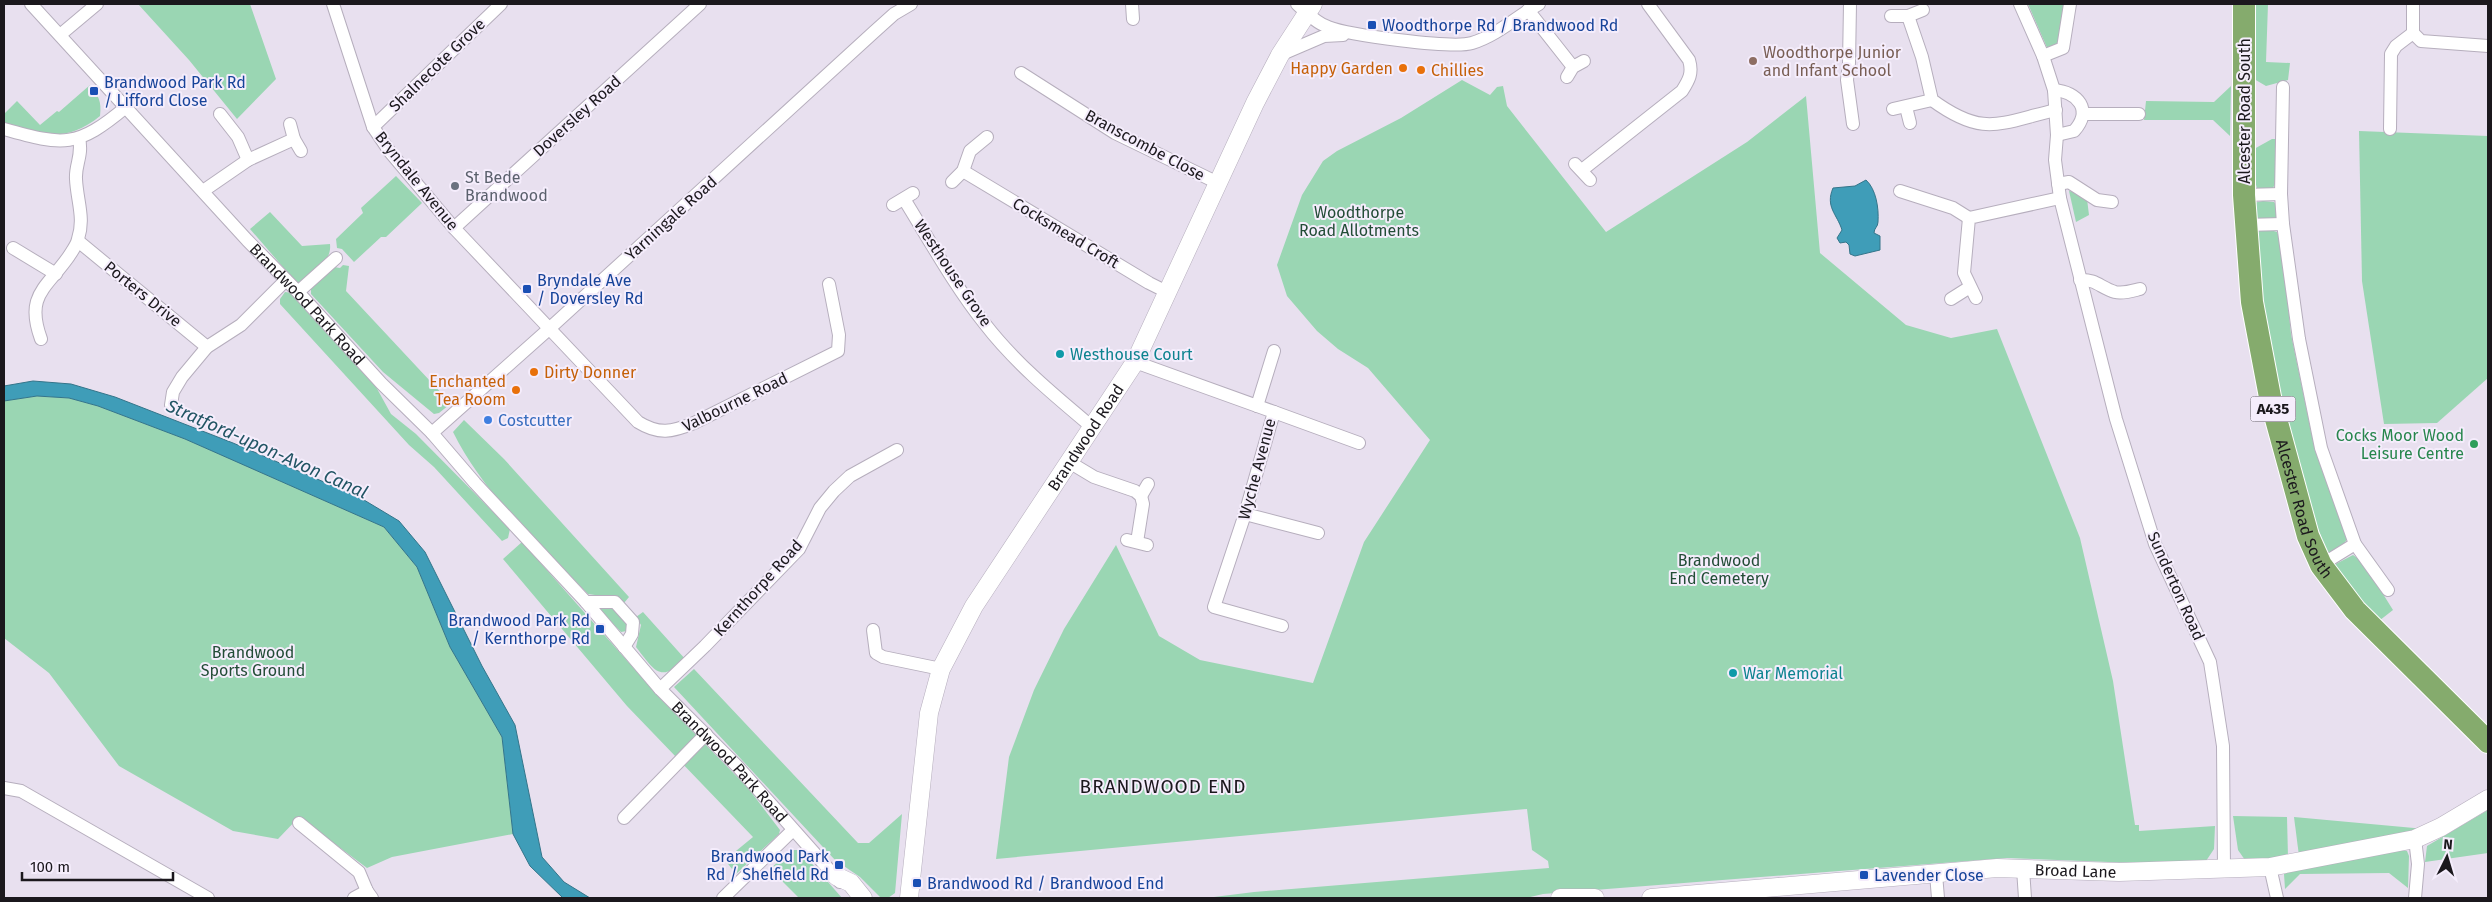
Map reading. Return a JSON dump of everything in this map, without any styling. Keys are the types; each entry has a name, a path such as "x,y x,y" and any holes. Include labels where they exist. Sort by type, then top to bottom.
{"highway":[{"name":"Alcester Road South","path":"2244,4 2244,195 2252,302 2270,397 2293,488 2308,536 2321,565 2342,595 2367,623 2488,742"}],"street":[{"name":"Brandwood Park Road","path":"31,4 381,383 432,432 475,483 586,602 660,689 706,734 836,876 852,898"},
{"path":"60,35 97,4"},
{"name":"Bryndale Avenue","path":"333,4 373,127 390,152 454,228 550,328"},
{"name":"Shalnecote Grove","path":"373,127 501,4"},
{"name":"Doversley Road","path":"454,228 700,4"},
{"name":"Yarningale Road","path":"432,432 550,328 874,32 911,4"},
{"path":"1132,4 1133,19"},
{"path":"1582,171 1682,90 1689,80 1692,69 1689,60 1648,4"},
{"path":"1850,4 1847,80 1854,124"},
{"name":"Sunderton Road","path":"2020,4 2043,56 2054,90 2057,135 2055,160 2060,198 2116,419 2155,544 2210,662 2223,746 2224,869"},
{"path":"2043,56 2063,48 2070,4"},
{"path":"2390,129 2391,54 2396,46 2412,33 2413,4"},
{"path":"1306,7 1326,27 1350,34 1454,45 1472,43 1533,7 1575,68"},
{"name":"Brandwood Road","path":"909,898 928,713 942,669 974,606 1135,362 1255,103 1306,7"},
{"path":"1891,16 1908,16 1923,10"},
{"path":"1908,16 1922,57 1932,100 1950,113 1974,124 1992,126 2056,110"},
{"path":"2412,33 2421,41 2488,46"},
{"path":"1280,55 1324,36 1350,34"},
{"name":"Branscombe Close","path":"1021,73 1115,133 1218,183"},
{"path":"2283,87 2281,194 2283,224 2299,339 2321,448 2355,544 2388,590"},
{"path":"2054,90 2072,95 2082,106 2083,114 2074,131 2057,135"},
{"path":"1910,123 1900,108 1932,100"},
{"path":"4,129 39,139 58,142 96,132 126,107"},
{"path":"220,114 238,137 248,160"},
{"path":"2083,114 2140,114"},
{"path":"290,124 294,138 301,151"},
{"path":"952,182 963,171 970,152 987,137"},
{"path":"41,339 35,323 34,310 38,296 56,274 78,241 82,221 75,178 81,151 78,138"},
{"path":"203,191 248,160 294,138"},
{"name":"Cocksmead Croft","path":"963,171 1149,283 1169,292"},
{"path":"2058,184 2069,182 2097,200 2112,202"},
{"path":"1900,191 1953,208 1969,218 2060,198"},
{"path":"2244,195 2281,194"},
{"name":"Westhouse Grove","path":"904,199 961,291 986,325 1057,398 1092,427"},
{"path":"1952,298 1973,292 1964,273 1969,218"},
{"path":"2245,225 2283,224"},
{"name":"Porters Drive","path":"78,241 207,347"},
{"path":"13,248 56,274"},
{"path":"298,292 336,258"},
{"path":"171,405 173,392 182,377 207,347 241,325 286,280"},
{"path":"2080,280 2096,281 2115,292 2125,293 2140,289"},
{"name":"Valbourne Road","path":"550,328 638,422 659,432 673,432 838,351 838,335 829,284"},
{"path":"1257,406 1274,351"},
{"name":"Wyche Avenue","path":"1135,362 1274,412 1246,514 1214,607 1282,626"},
{"path":"1274,412 1360,443"},
{"name":"Kernthorpe Road","path":"660,689 705,646 799,549 820,508 834,491 850,476 897,450"},
{"path":"1069,462 1094,478 1135,491 1141,496 1143,504 1137,542"},
{"path":"1141,496 1148,484"},
{"path":"1246,514 1318,533"},
{"path":"2321,565 2355,544"},
{"path":"586,602 615,602 634,622 632,634 624,647"},
{"path":"873,630 876,653 883,657 942,669"},
{"path":"624,818 706,734"},
{"path":"4,788 21,791 208,898"},
{"name":"Broad Lane","path":"1651,898 1998,868 2100,872 2270,867 2415,839 2441,827 2488,800"},
{"path":"299,823 359,872 370,895 354,898"},
{"path":"723,898 794,830"},
{"path":"2415,839 2418,864 2415,898"},
{"name":"Brandwood Road","path":"899,898 913,852"},
{"path":"2270,867 2277,898"},
{"path":"2023,869 2025,898"},
{"path":"1936,874 1938,898"},
{"name":"Brandwood Park Road","path":"836,876 851,883 863,898"},
{"path":"1565,898 1595,898"}],"green space":[{"path":"138,4 250,4 276,79 237,119 189,60"},
{"path":"2028,4 2065,4 2061,37 2054,47 2048,50"},
{"path":"2250,4 2268,4 2266,62 2290,63 2288,80 2266,86 2254,79"},
{"name":"Brandwood End Cemetery","path":"1462,80 1490,95 1497,87 1503,86 1507,106 1606,232 1747,142 1806,96 1820,253 1906,325 1951,338 1997,329 2080,538 2113,681 2135,825 2139,825 2139,831 2215,826 2214,849 2206,861 2134,863 2007,858 1543,894 1526,898 1206,898 1254,892 1549,868 1548,861 1532,850 1527,809 996,859 1009,757 1034,690 1064,629 1116,545 1159,636 1200,660 1313,683 1364,542 1430,440 1368,368 1338,349 1317,331 1287,296 1277,265 1302,195 1323,161 1337,151 1401,118"},
{"path":"90,85 99,99 100,116 88,125 65,134 42,134 4,123 4,114 17,101 40,125 57,111 59,112"},
{"path":"2231,86 2230,136 2213,120 2144,120 2146,101 2214,102"},
{"path":"2359,131 2488,136 2488,378 2437,423 2384,424 2362,281"},
{"path":"2272,139 2276,139 2278,178 2272,190 2257,189 2254,176 2254,149"},
{"path":"396,176 422,203 386,237 381,237 354,262 342,249 337,248 336,239 363,213 361,208"},
{"path":"2069,191 2076,192 2087,199 2089,215 2076,222"},
{"path":"2263,201 2274,202 2278,208 2276,220 2256,221 2253,203"},
{"path":"270,212 302,246 330,244 326,261 303,283 296,282 250,229"},
{"path":"2264,228 2277,232 2282,245 2291,334 2311,431 2347,539 2341,549 2328,556 2299,475 2270,358 2252,239 2255,230"},
{"path":"343,265 349,266 346,291 445,397 449,405 439,413 434,414 383,372 311,294 311,286 334,267 340,268"},
{"path":"285,292 292,293 375,385 391,414 416,434 510,529 508,538 502,541 434,467 409,445 280,304 280,299"},
{"name":"Brandwood Sports Ground","path":"37,396 69,398 98,406 185,439 384,527 417,567 450,647 502,737 513,834 392,857 367,868 299,817 278,839 233,831 119,766 49,673 4,638 4,401"},
{"path":"464,420 504,459 629,597 624,603 616,598 588,594 514,518 480,477 453,432"},
{"path":"522,542 661,699 748,788 780,830 779,834 736,874 725,860 753,837 627,706 503,559"},
{"path":"2353,555 2363,562 2393,610 2375,624 2330,567"},
{"path":"614,605 631,625 627,631 621,632 598,608"},
{"path":"643,612 686,660 677,667 669,671 658,671 653,668 636,647 641,625 636,617"},
{"path":"694,669 858,843 869,843 902,814 895,893 888,898 881,898 860,877 835,860 674,687"},
{"path":"2488,810 2488,853 2425,862 2427,846"},
{"path":"2233,816 2287,817 2288,857 2245,860 2238,850"},
{"path":"2294,817 2425,829 2299,856"},
{"path":"791,850 800,850 842,898 799,898 770,869"},
{"path":"2401,850 2407,851 2409,856 2408,888 2389,873 2300,874 2285,889 2284,874 2293,870"}],"water":[{"path":"1866,180 1872,188 1876,199 1878,222 1874,233 1880,236 1880,250 1855,256 1850,254 1849,245 1846,242 1840,243 1837,238 1842,230 1830,200 1833,188 1855,186"},
{"path":"33,381 71,384 115,397 233,443 359,497 399,521 425,552 482,666 515,725 542,857 564,882 590,898 563,898 530,866 513,834 502,737 450,647 417,567 384,527 185,439 98,406 69,398 37,396 4,401 4,386"}],"place":[{"name":"Woodthorpe Rd / Brandwood Rd","path":"1372,25"},
{"name":"Woodthorpe Junior and Infant School","path":"1753,61"},
{"name":"Happy Garden","path":"1403,68"},
{"name":"Chillies","path":"1421,70"},
{"name":"Brandwood Park Rd / Lifford Close","path":"94,91"},
{"name":"St Bede Brandwood","path":"455,186"},
{"name":"Bryndale Ave / Doversley Rd","path":"527,289"},
{"name":"Westhouse Court","path":"1060,354"},
{"name":"Dirty Donner","path":"534,372"},
{"name":"Enchanted Tea Room","path":"516,390"},
{"name":"Costcutter","path":"488,420"},
{"name":"Cocks Moor Wood Leisure Centre","path":"2474,444"},
{"name":"Brandwood Park Rd / Kernthorpe Rd","path":"600,629"},
{"name":"War Memorial","path":"1733,673"},
{"name":"Brandwood Park Rd / Shelfield Rd","path":"839,865"},
{"name":"Lavender Close","path":"1864,875"},
{"name":"Brandwood Rd / Brandwood End","path":"917,883"}],"district":[{"name":"BRANDWOOD END","path":"1163,786"}],"park label":[{"name":"Woodthorpe Road Allotments","path":"1359,221"}],"water label":[{"name":"Stratford-upon-Avon Canal","path":"267,449"}]}
